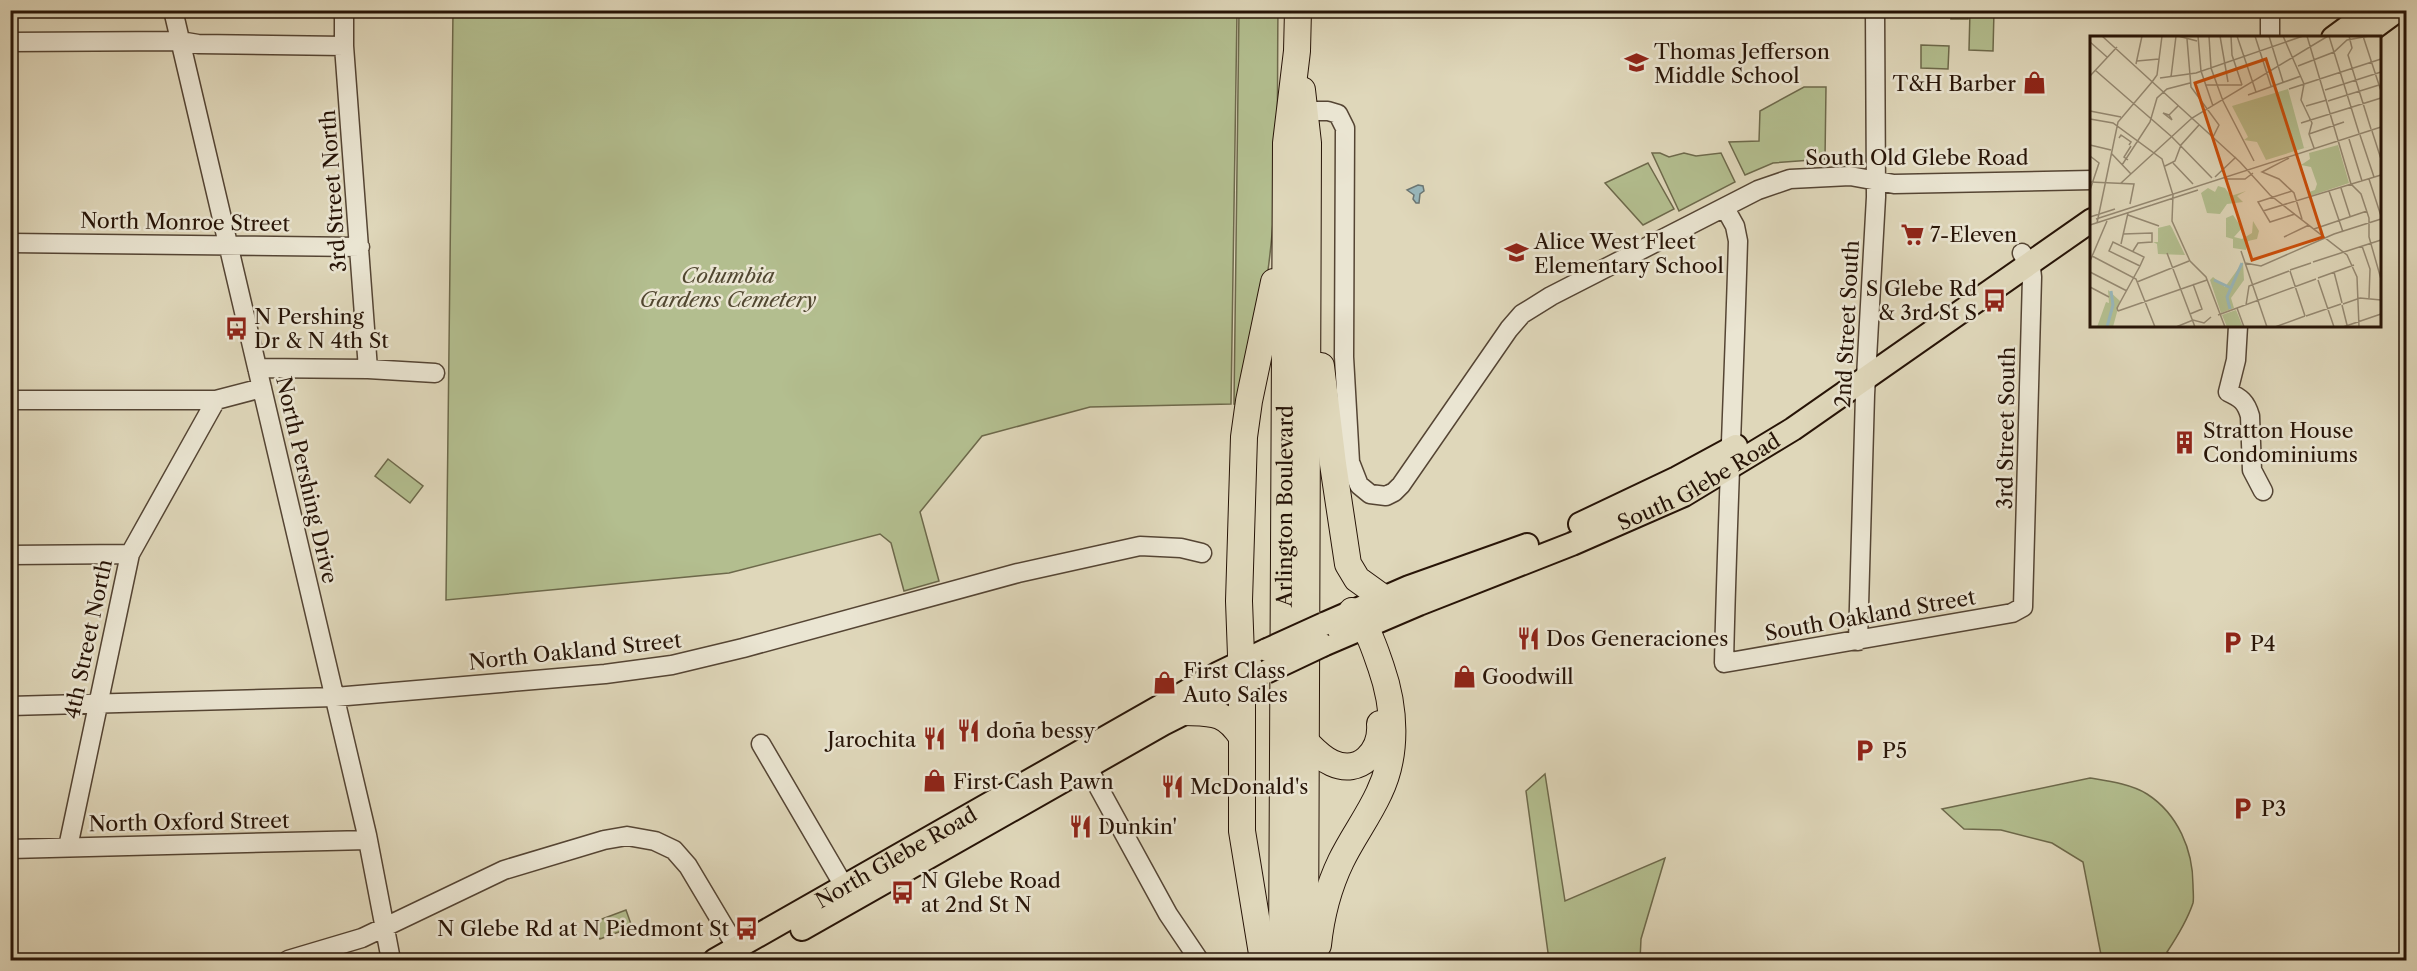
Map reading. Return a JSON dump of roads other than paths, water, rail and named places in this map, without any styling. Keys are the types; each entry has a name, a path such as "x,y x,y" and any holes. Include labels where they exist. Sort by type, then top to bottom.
{"highway":[{"name":"Arlington Boulevard","path":"1298,10 1298,51 1308,143 1305,960"},
{"name":"Arlington Boulevard","path":"1282,960 1286,143 1298,51"},
{"path":"1263,960 1242,831 1239,601 1244,437 1248,401 1285,226"},
{"path":"1308,291 1321,364 1331,453 1348,564 1357,579 1382,597"},
{"path":"1306,742 1324,759 1348,766 1365,761 1377,748 1380,728 1377,698 1357,623"},
{"path":"1316,960 1321,919 1329,890 1341,860 1380,792 1391,751 1392,731 1384,673 1357,623"},
{"path":"1185,712 1211,713 1222,716 1242,737"}],"main road":[{"path":"2336,36 2371,10"},
{"path":"2363,36 2398,10"},
{"name":"South Glebe Road","path":"2025,259 2090,205"},
{"name":"South Glebe Road","path":"1266,661 1323,634 1357,623 1457,579 1684,495 1730,459 1867,370 2025,259 2090,221"},
{"name":"South Glebe Road","path":"1357,623 1382,597 1457,579"},
{"name":"North Glebe Road","path":"1084,760 1185,712 1241,673 1266,661"},
{"name":"North Glebe Road","path":"715,960 742,956 1084,760 1217,674 1241,673"}],"street":[{"name":"North Pershing Drive","path":"173,10 368,840 391,960"},
{"name":"3rd Street North","path":"344,10 344,46 368,369"},
{"name":"2nd Street South","path":"1858,640 1876,181 1875,10"},
{"path":"2270,10 2270,36"},
{"path":"10,42 180,41 198,44 344,46"},
{"name":"South Old Glebe Road","path":"1305,111 1328,111 1338,114 1345,128 1344,357 1350,462 1359,485 1370,494 1386,496 1397,489 1502,338 1522,314 1551,296 1758,190 1790,179 1850,177 1894,184 2090,180"},
{"path":"1725,208 1735,226 1738,241 1730,459"},
{"name":"North Monroe Street","path":"10,243 360,247"},
{"name":"3rd Street South","path":"2023,607 2032,277 2025,259"},
{"path":"2238,327 2236,360 2228,392 2241,399 2247,407 2250,416 2252,470 2263,491"},
{"path":"257,368 368,369 435,373"},
{"path":"10,400 216,400 262,388"},
{"name":"4th Street North","path":"68,847 130,554 216,400"},
{"name":"South Oakland Street","path":"1730,459 1724,663 2012,613 2023,607"},
{"name":"North Oakland Street","path":"10,706 335,697 605,674 672,665 743,648 1018,573 1140,546 1180,548 1202,553"},
{"path":"10,555 130,554"},
{"path":"761,744 849,894"},
{"path":"1084,760 1168,914 1199,960"},
{"path":"288,960 362,938 504,870 604,840 627,836 655,841 674,850 688,866 742,956"},
{"name":"North Oxford Street","path":"10,849 368,840"}],"water":[{"path":"1418,185 1423,186 1424,191 1420,194 1419,203 1416,203 1413,199 1414,195 1407,190"}],"place":[{"name":"Thomas Jefferson Middle School","path":"1636,63"},
{"name":"T&H Barber","path":"2034,83"},
{"name":"7-Eleven","path":"1912,234"},
{"name":"Alice West Fleet Elementary School","path":"1516,253"},
{"name":"S Glebe Rd & 3rd St S","path":"1995,300"},
{"name":"N Pershing Dr & N 4th St","path":"236,328"},
{"name":"Stratton House Condominiums","path":"2185,442"},
{"name":"Dos Generaciones","path":"1528,638"},
{"name":"P4","path":"2232,643"},
{"name":"Goodwill","path":"1464,676"},
{"name":"First Class Auto Sales","path":"1165,682"},
{"name":"doña bessy","path":"968,730"},
{"name":"Jarochita","path":"934,739"},
{"name":"P5","path":"1864,750"},
{"name":"First Cash Pawn","path":"935,781"},
{"name":"McDonald's","path":"1172,786"},
{"name":"P3","path":"2243,808"},
{"name":"Dunkin'","path":"1080,826"},
{"name":"N Glebe Road at 2nd St N","path":"903,892"},
{"name":"N Glebe Rd at N Piedmont St","path":"747,928"}],"park label":[{"name":"Columbia Gardens Cemetery","path":"728,287"}]}
